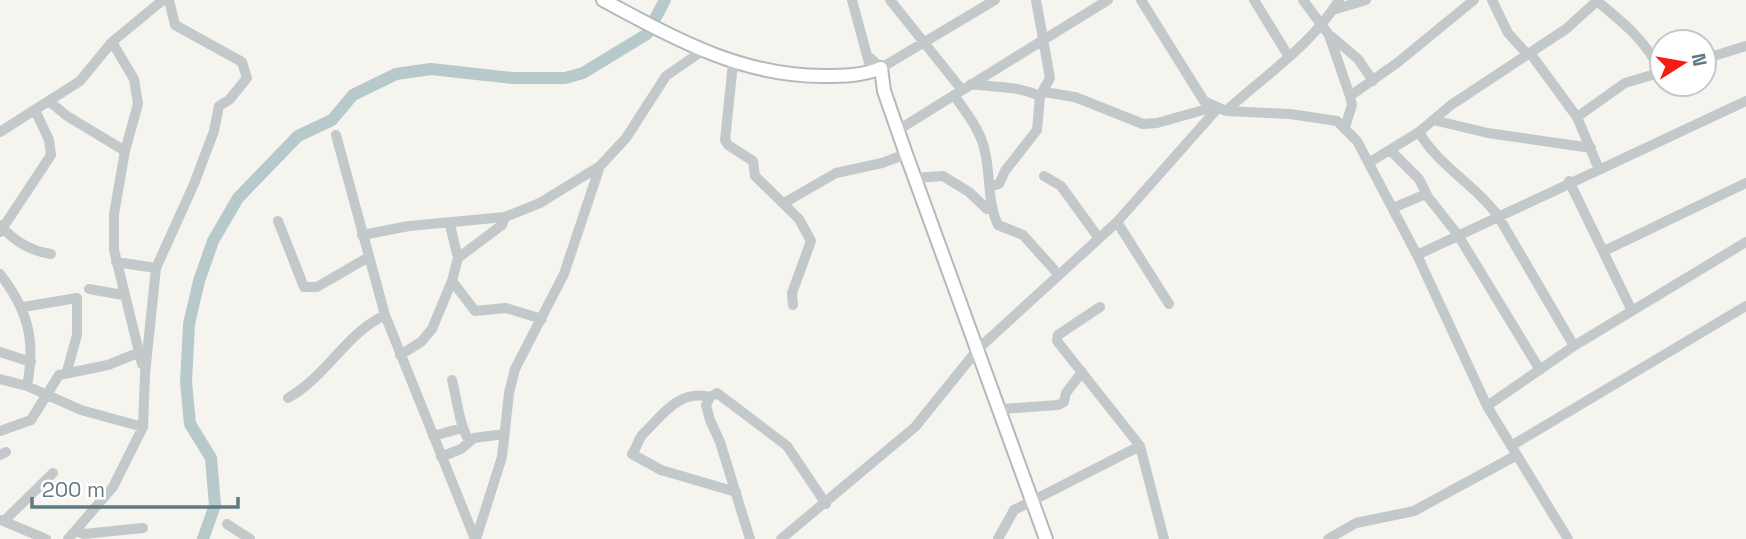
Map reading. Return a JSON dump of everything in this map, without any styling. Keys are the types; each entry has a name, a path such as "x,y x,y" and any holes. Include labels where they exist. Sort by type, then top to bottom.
{"main road":[{"path":"603,0 680,41 733,63 793,75 875,70 1046,539"}],"street":[{"path":"0,132 50,102 83,78 112,41 166,0 174,25 242,62 247,78 229,100 219,106 214,131 194,184 156,268 145,374 143,427 113,487 72,535"},
{"path":"852,0 875,70 995,0"},
{"path":"890,0 962,90 978,130 992,186 990,208 998,225 1023,235 1059,275"},
{"path":"992,186 999,184 1005,171 1037,130 1042,94 1051,73 1036,0"},
{"path":"898,130 1108,0"},
{"path":"1141,0 1199,94 1219,109"},
{"path":"1254,0 1289,57"},
{"path":"1303,0 1329,35 1350,96 1352,105 1345,127"},
{"path":"781,539 915,427 978,349 1117,222 1219,109 1289,57 1322,23 1339,0"},
{"path":"1333,10 1366,0"},
{"path":"1350,96 1373,81 1474,0"},
{"path":"1492,0 1508,33 1529,54 1577,117 1598,167"},
{"path":"1370,162 1419,132 1566,29 1598,1 1648,48"},
{"path":"1329,35 1358,59 1373,81"},
{"path":"112,41 134,79 138,104 125,151 114,214 116,262 145,374"},
{"path":"1718,55 1746,46"},
{"path":"362,235 409,226 450,225 505,217 540,203 600,166 626,138 666,76 702,51"},
{"path":"733,63 725,140 728,145 753,161 755,176 799,219 811,241 792,293 793,305"},
{"path":"1577,117 1625,83 1648,76"},
{"path":"962,90 1016,86 1042,94 1075,97 1143,124 1219,109 1314,116 1345,127 1370,162 1417,255 1487,406 1568,539"},
{"path":"1417,255 1598,167 1746,100"},
{"path":"50,102 67,117 125,151"},
{"path":"35,110 49,140 51,155 1,228 36,252 51,254"},
{"path":"1433,120 1488,133 1591,148"},
{"path":"1419,132 1437,158 1485,198 1574,346"},
{"path":"336,135 367,258 385,314 432,436 476,539"},
{"path":"1390,150 1419,179 1426,194 1458,235 1541,370"},
{"path":"784,203 836,173 882,163 906,154"},
{"path":"476,539 502,457 515,369 564,274 600,166"},
{"path":"915,178 943,176 970,191 987,209 990,208"},
{"path":"1044,176 1061,186 1098,237"},
{"path":"1569,181 1632,311"},
{"path":"1604,251 1746,183"},
{"path":"1393,208 1426,194"},
{"path":"458,258 502,225 505,217"},
{"path":"278,221 304,287 317,287 367,258"},
{"path":"1117,222 1169,304"},
{"path":"400,355 421,342 432,329 452,281 458,258 450,225"},
{"path":"1487,406 1574,346 1746,242"},
{"path":"116,262 156,268"},
{"path":"0,274 23,307 31,362 27,386"},
{"path":"452,281 475,312 506,308 542,319"},
{"path":"89,289 123,295"},
{"path":"23,307 78,298 77,335 67,371"},
{"path":"1328,539 1356,523 1414,511 1746,306"},
{"path":"1100,307 1058,335 1060,347 1140,446 1164,539"},
{"path":"288,398 312,383 363,328 385,314"},
{"path":"0,352 31,362"},
{"path":"0,431 31,420 53,381 67,371 85,371 140,352"},
{"path":"1000,409 1058,405 1064,402 1071,384 1082,372"},
{"path":"0,379 27,386 81,410 143,427"},
{"path":"452,380 461,412 462,428 469,441"},
{"path":"750,539 706,405 710,397 717,393 787,446 825,504"},
{"path":"710,397 699,394 662,410 648,432 642,435 632,454 662,470 736,492"},
{"path":"432,436 462,428"},
{"path":"441,457 461,450 469,441 505,434"},
{"path":"998,539 1014,510 1140,446"},
{"path":"46,539 2,520 53,473"},
{"path":"227,524 250,539"},
{"path":"72,535 143,528"}],"waterway":[{"path":"203,539 215,505 211,458 190,424 186,382 189,324 199,281 213,241 238,198 298,136 332,120 353,95 396,74 431,69 512,78 565,78 583,73 647,34 665,0"}]}
